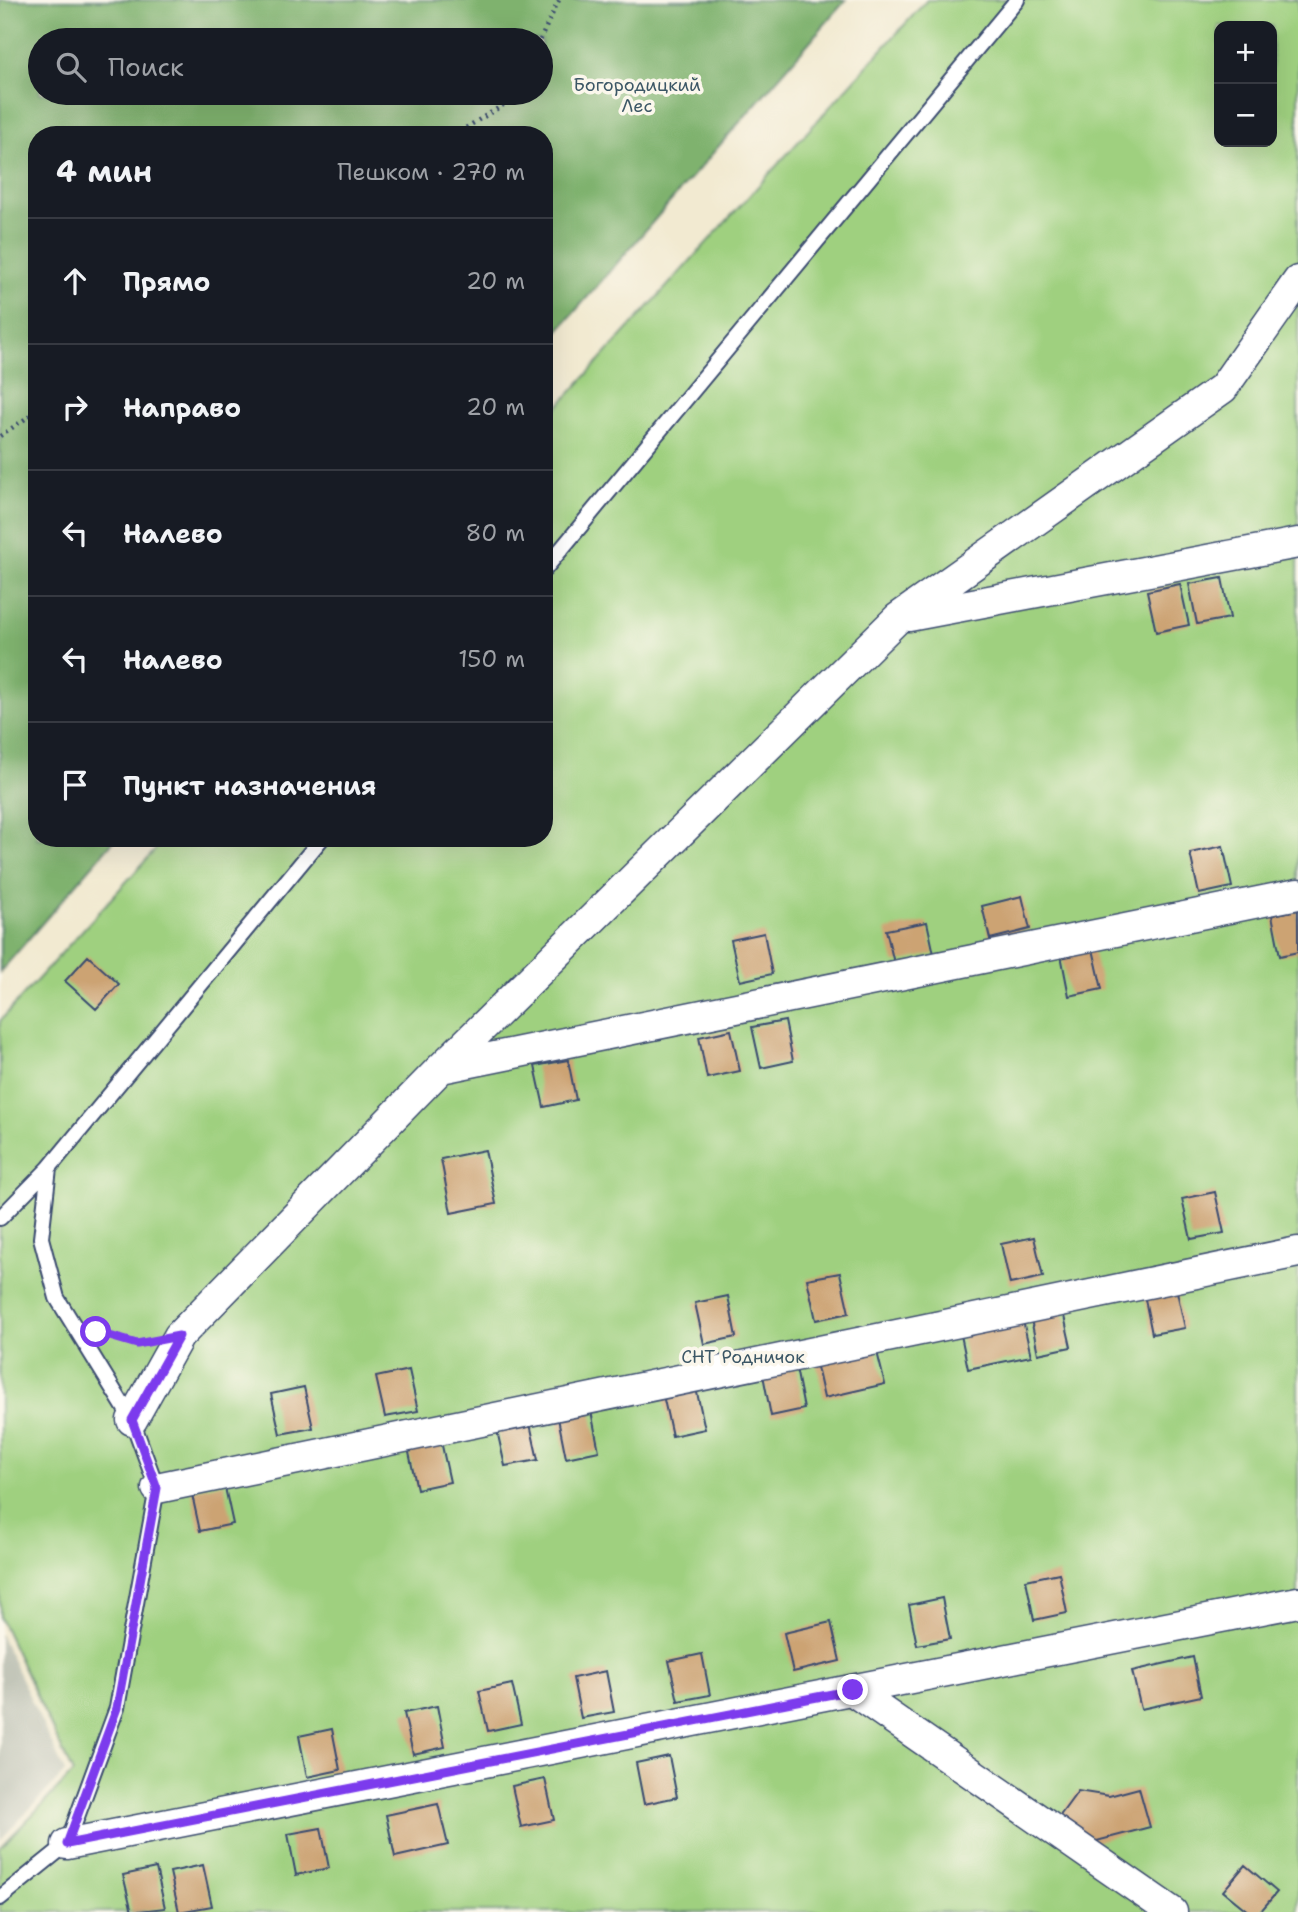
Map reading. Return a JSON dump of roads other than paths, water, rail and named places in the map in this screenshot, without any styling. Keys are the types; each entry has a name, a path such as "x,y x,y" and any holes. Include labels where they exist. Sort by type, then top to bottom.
{"street":[{"path":"132,1420 179,1336 441,1068 898,618 1223,388 1298,281"},
{"path":"898,618 1298,543"},
{"path":"441,1068 1298,894"},
{"path":"157,1488 1298,1252"},
{"path":"67,1844 1298,1602"},
{"path":"853,1690 1172,1912"}],"lane":[{"path":"553,559 1017,0"},
{"path":"0,1218 49,1168 315,847"},
{"path":"0,1898 67,1844 117,1708 157,1488 132,1420 57,1298 41,1238 49,1168"}],"park label":[{"name":"Богородицкий Лес","path":"637,95"},
{"name":"СНТ Родничок","path":"743,1357"}]}
